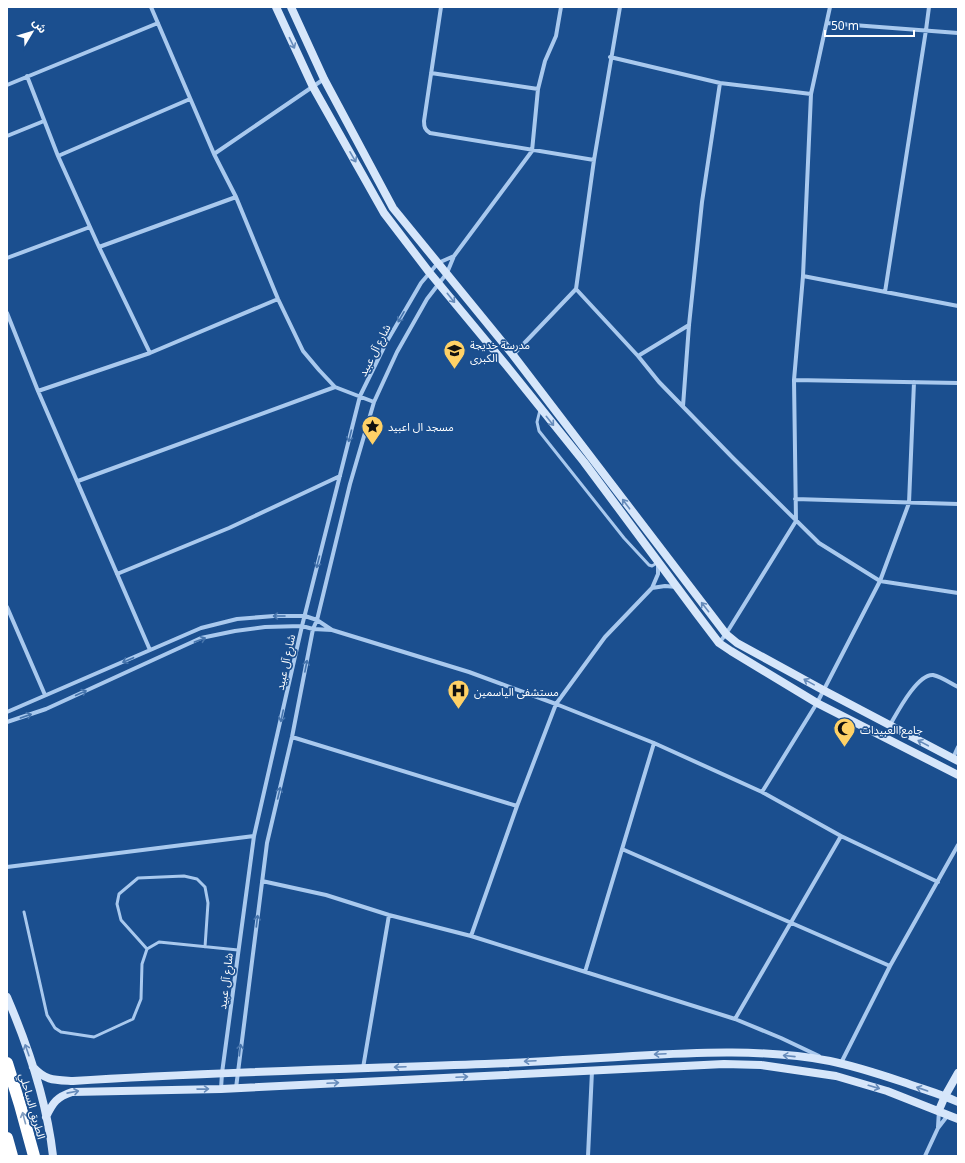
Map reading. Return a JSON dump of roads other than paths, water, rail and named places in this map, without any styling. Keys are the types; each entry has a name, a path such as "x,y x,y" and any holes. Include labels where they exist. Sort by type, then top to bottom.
{"highway":[{"name":"الطريق الساحلي","path":"7,1063 34,1156"},
{"path":"7,1138 12,1156"}],"street":[{"path":"151,7 214,154 236,198 278,299 303,351 335,387 374,402"},
{"path":"276,7 313,87 384,213 429,272 588,468 720,642 731,651 817,703 958,776"},
{"path":"290,7 324,79 392,208 513,355 726,634 737,643 955,760 958,747"},
{"path":"441,7 424,121 427,131 430,133 532,151 594,160"},
{"path":"532,151 538,89 545,61 556,36 561,7"},
{"path":"513,355 576,289 610,57 620,7"},
{"path":"720,642 796,521 794,380 803,276 811,94 830,7"},
{"path":"885,292 926,30 928,7"},
{"path":"7,85 158,23"},
{"path":"827,23 958,33"},
{"path":"610,57 720,83 811,94"},
{"path":"431,72 538,89"},
{"path":"27,76 58,156 99,247 150,353"},
{"path":"214,154 324,79"},
{"path":"683,406 689,325 702,202 720,83"},
{"path":"58,156 190,98"},
{"path":"7,136 44,121"},
{"name":"شارع آل عبيد","path":"236,1088 267,843 292,737 313,628 317,620 350,484 374,402 397,352 427,299 447,273 454,256 532,151"},
{"path":"99,247 236,198"},
{"path":"7,258 90,227"},
{"path":"438,263 454,256"},
{"name":"شارع آل عبيد","path":"221,1089 254,836 302,626 360,396 386,343 421,283 438,263"},
{"path":"803,276 958,306"},
{"path":"576,289 638,356 659,382 819,543 880,581 958,592"},
{"path":"38,392 150,353 278,299"},
{"path":"7,313 38,392 78,481 150,650"},
{"path":"638,356 689,325"},
{"path":"794,380 958,383"},
{"path":"762,792 817,703 880,581 908,503 914,382"},
{"path":"78,481 335,387"},
{"path":"117,574 229,528 340,476"},
{"path":"795,499 958,504"},
{"path":"472,936 517,806 556,704 606,637 652,588 658,574 659,562"},
{"path":"652,588 665,586 677,587"},
{"path":"7,606 45,695"},
{"path":"7,712 201,628 237,619 274,616 305,616 317,620 332,630"},
{"path":"7,722 46,709 201,638 265,627 302,626 332,630 468,672 556,704 654,743 762,792 841,836 938,882"},
{"path":"890,725 915,685 924,678 931,675 940,677 958,687"},
{"path":"292,737 517,806"},
{"path":"585,972 654,743"},
{"path":"7,867 254,836"},
{"path":"735,1019 841,836"},
{"path":"841,1064 890,966 958,845"},
{"path":"622,849 890,966"},
{"path":"262,881 326,895 389,915 472,936 735,1019 782,1038 828,1061"},
{"path":"363,1068 389,915"},
{"path":"7,996 33,1067 46,1117 53,1156"},
{"path":"33,1067 40,1074 51,1080 67,1080 718,1052 786,1055 841,1064 957,1100 949,1114 938,1128 925,1156"},
{"path":"46,1117 50,1108 57,1099 72,1092 221,1089 724,1064 762,1065 836,1076 887,1091 958,1118"},
{"path":"588,1156 592,1071"},
{"path":"938,1128 939,1110 958,1073"}],"lane":[{"path":"540,408 537,422 539,431 624,538 648,565 652,566 659,562"},
{"path":"148,949 121,920 117,904 119,894 138,878 184,876 197,879 205,887 208,903 205,947"},
{"path":"24,912 48,1015 55,1028 61,1032 94,1037 133,1019 141,999 142,964 148,949 159,942 238,950"}],"place":[{"name":"مدرسة خديجة الكبرى","path":"454,370"},
{"name":"مسجد ال اعبيد","path":"373,446"},
{"name":"مستشفى الياسمين","path":"458,710"},
{"name":"جامع العبيدات","path":"844,748"}]}
